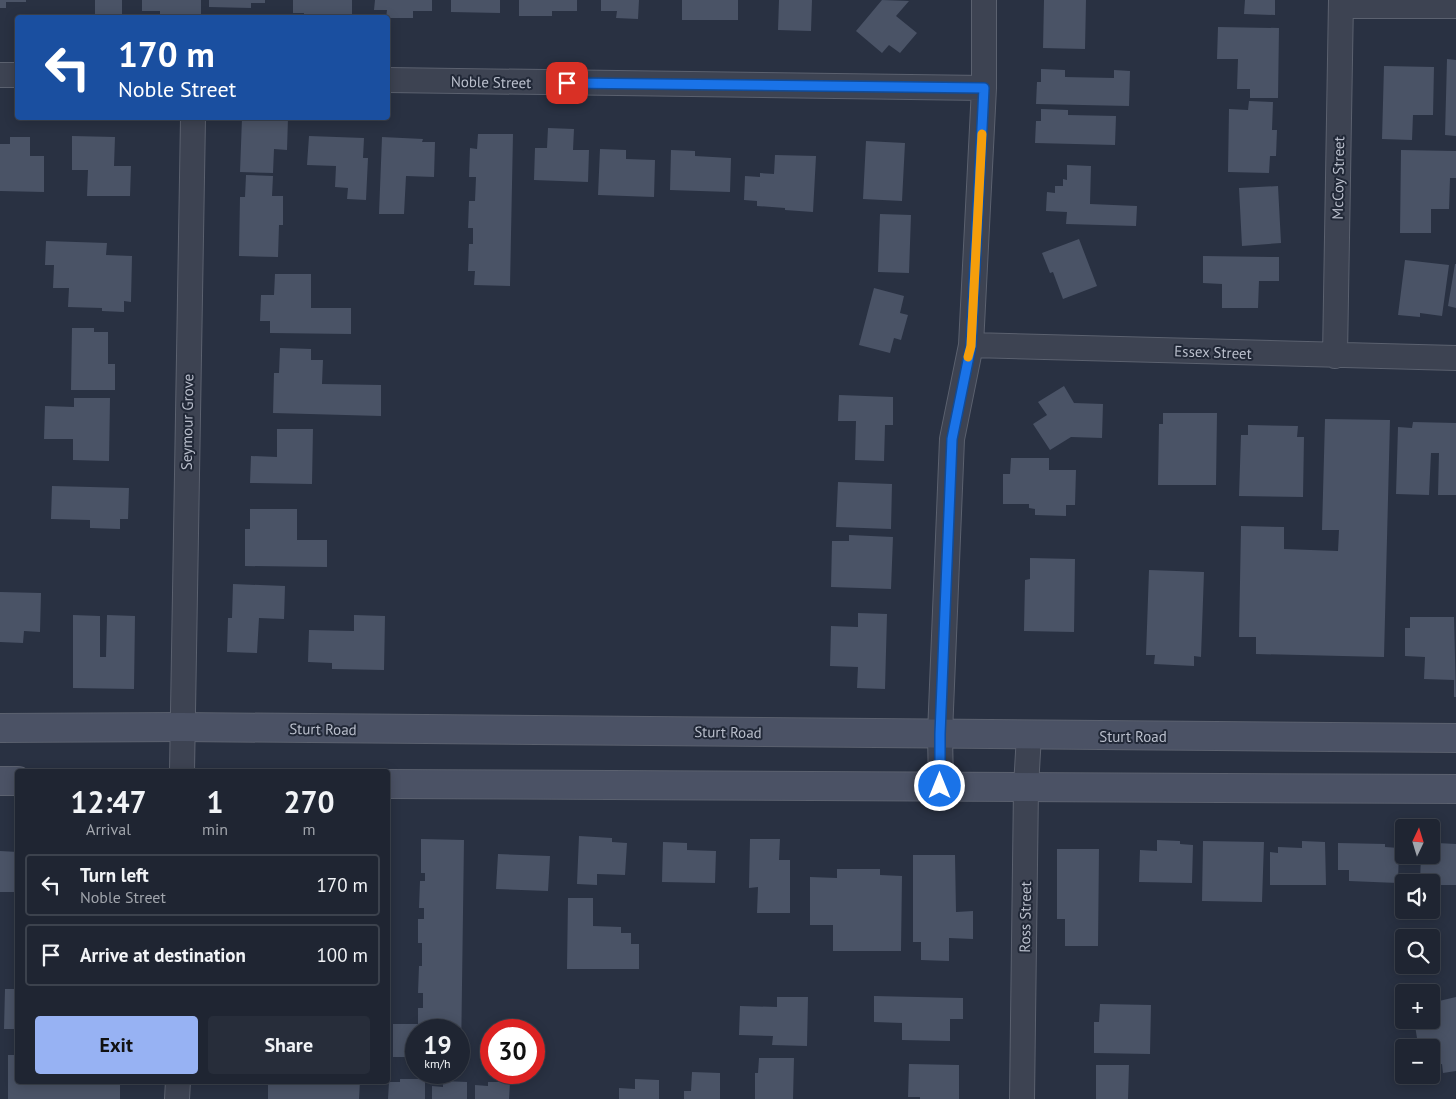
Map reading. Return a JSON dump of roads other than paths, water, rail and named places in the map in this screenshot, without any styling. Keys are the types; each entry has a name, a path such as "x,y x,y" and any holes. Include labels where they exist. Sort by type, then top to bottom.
{"main road":[{"name":"Sturt Road","path":"0,728 182,727 1456,738"},
{"path":"0,781 15,781"},
{"path":"390,784 1456,789"}],"street":[{"path":"940,786 940,734 952,439 971,346 984,88 984,0"},
{"path":"1341,3 1456,6"},
{"name":"McCoy Street","path":"1335,356 1341,3"},
{"path":"0,75 15,75"},
{"name":"Noble Street","path":"390,80 984,88"},
{"name":"Seymour Grove","path":"182,769 193,120"},
{"name":"Essex Street","path":"971,346 1456,358"},
{"name":"Ross Street","path":"1022,1099 1026,787 1029,735"},
{"path":"178,1084 178,1099"}]}
